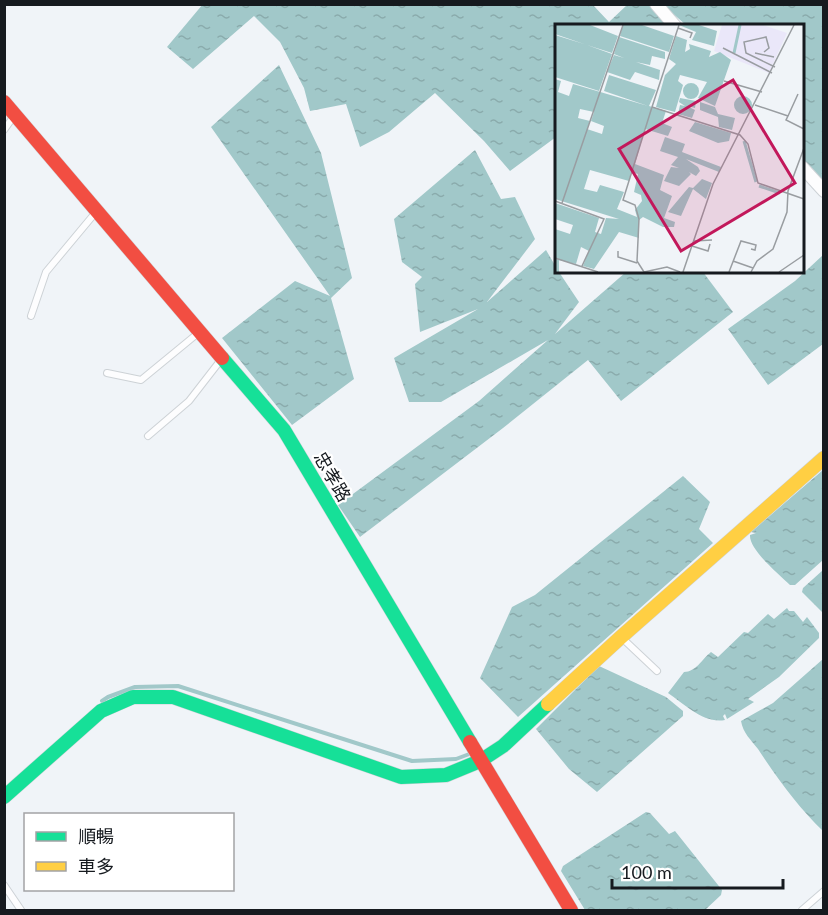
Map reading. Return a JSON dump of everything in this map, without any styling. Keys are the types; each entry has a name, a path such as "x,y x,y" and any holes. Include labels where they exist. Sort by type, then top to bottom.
{"street":[{"path":"656,4 673,24"},
{"name":"忠孝路","path":"4,102 284,430 571,910"},
{"path":"804,169 824,191"},
{"path":"4,797 101,711 133,697 173,697 401,777 446,775 480,761 503,746 621,637 824,458"}],"lane":[{"path":"4,130 14,115"},
{"path":"31,316 46,272 98,210"},
{"path":"107,373 141,380 200,332"},
{"path":"148,436 189,401 222,358"},
{"path":"621,637 657,671"},
{"path":"4,885 21,910"},
{"path":"802,910 824,891"}],"water":[{"path":"203,4 592,4 609,22 627,5 656,4 669,24 555,24 555,138 510,171 484,141 435,93 389,132 360,147 346,104 310,111 304,88 280,42 254,16 193,69 167,47"},
{"path":"663,5 823,5 823,190 804,168 804,24 685,24"},
{"path":"279,65 321,153 352,278 331,298 354,379 292,425 222,338 295,281 330,296 211,127"},
{"path":"475,150 501,199 515,197 535,239 487,302 546,250 555,265 555,273 560,273 579,302 555,334 625,273 704,273 733,312 621,401 588,360 360,537 338,505 479,401 548,340 441,402 409,402 394,358 478,309 420,332 415,284 422,277 402,262 394,219"},
{"path":"823,255 823,344 768,385 728,329 804,273"},
{"path":"823,470 823,560 795,585 790,585 759,555 750,535 756,533 751,532"},
{"path":"683,476 710,502 699,529 713,543 518,717 480,678 512,607 535,595"},
{"path":"823,570 823,613 802,592 803,588"},
{"path":"787,608 789,611 794,611 803,622 807,617 819,633 819,638 779,677 748,699 754,702 727,719 725,714 723,716 725,720 717,720 702,716 668,693 684,672 695,668 711,652 718,657 744,632 748,633 768,614 774,619"},
{"path":"823,659 823,831 780,781 745,733 741,721 773,703"},
{"path":"599,666 666,697 683,711 683,716 597,792 569,769 536,729"},
{"path":"646,812 650,813 669,834 675,831 722,890 721,895 705,910 585,910 561,871 563,866"}],"waterway":[{"path":"102,701 135,687 178,686 412,761 456,759 472,753"}],"traffic: fast":[{"path":"222,358 284,430 470,742"},
{"path":"4,797 101,711 133,697 173,697 401,777 446,775 480,761 503,746 548,704"}],"traffic: slow":[{"path":"548,704 824,458"}],"traffic: jam":[{"path":"4,102 222,358"},
{"path":"470,742 571,910"}]}
